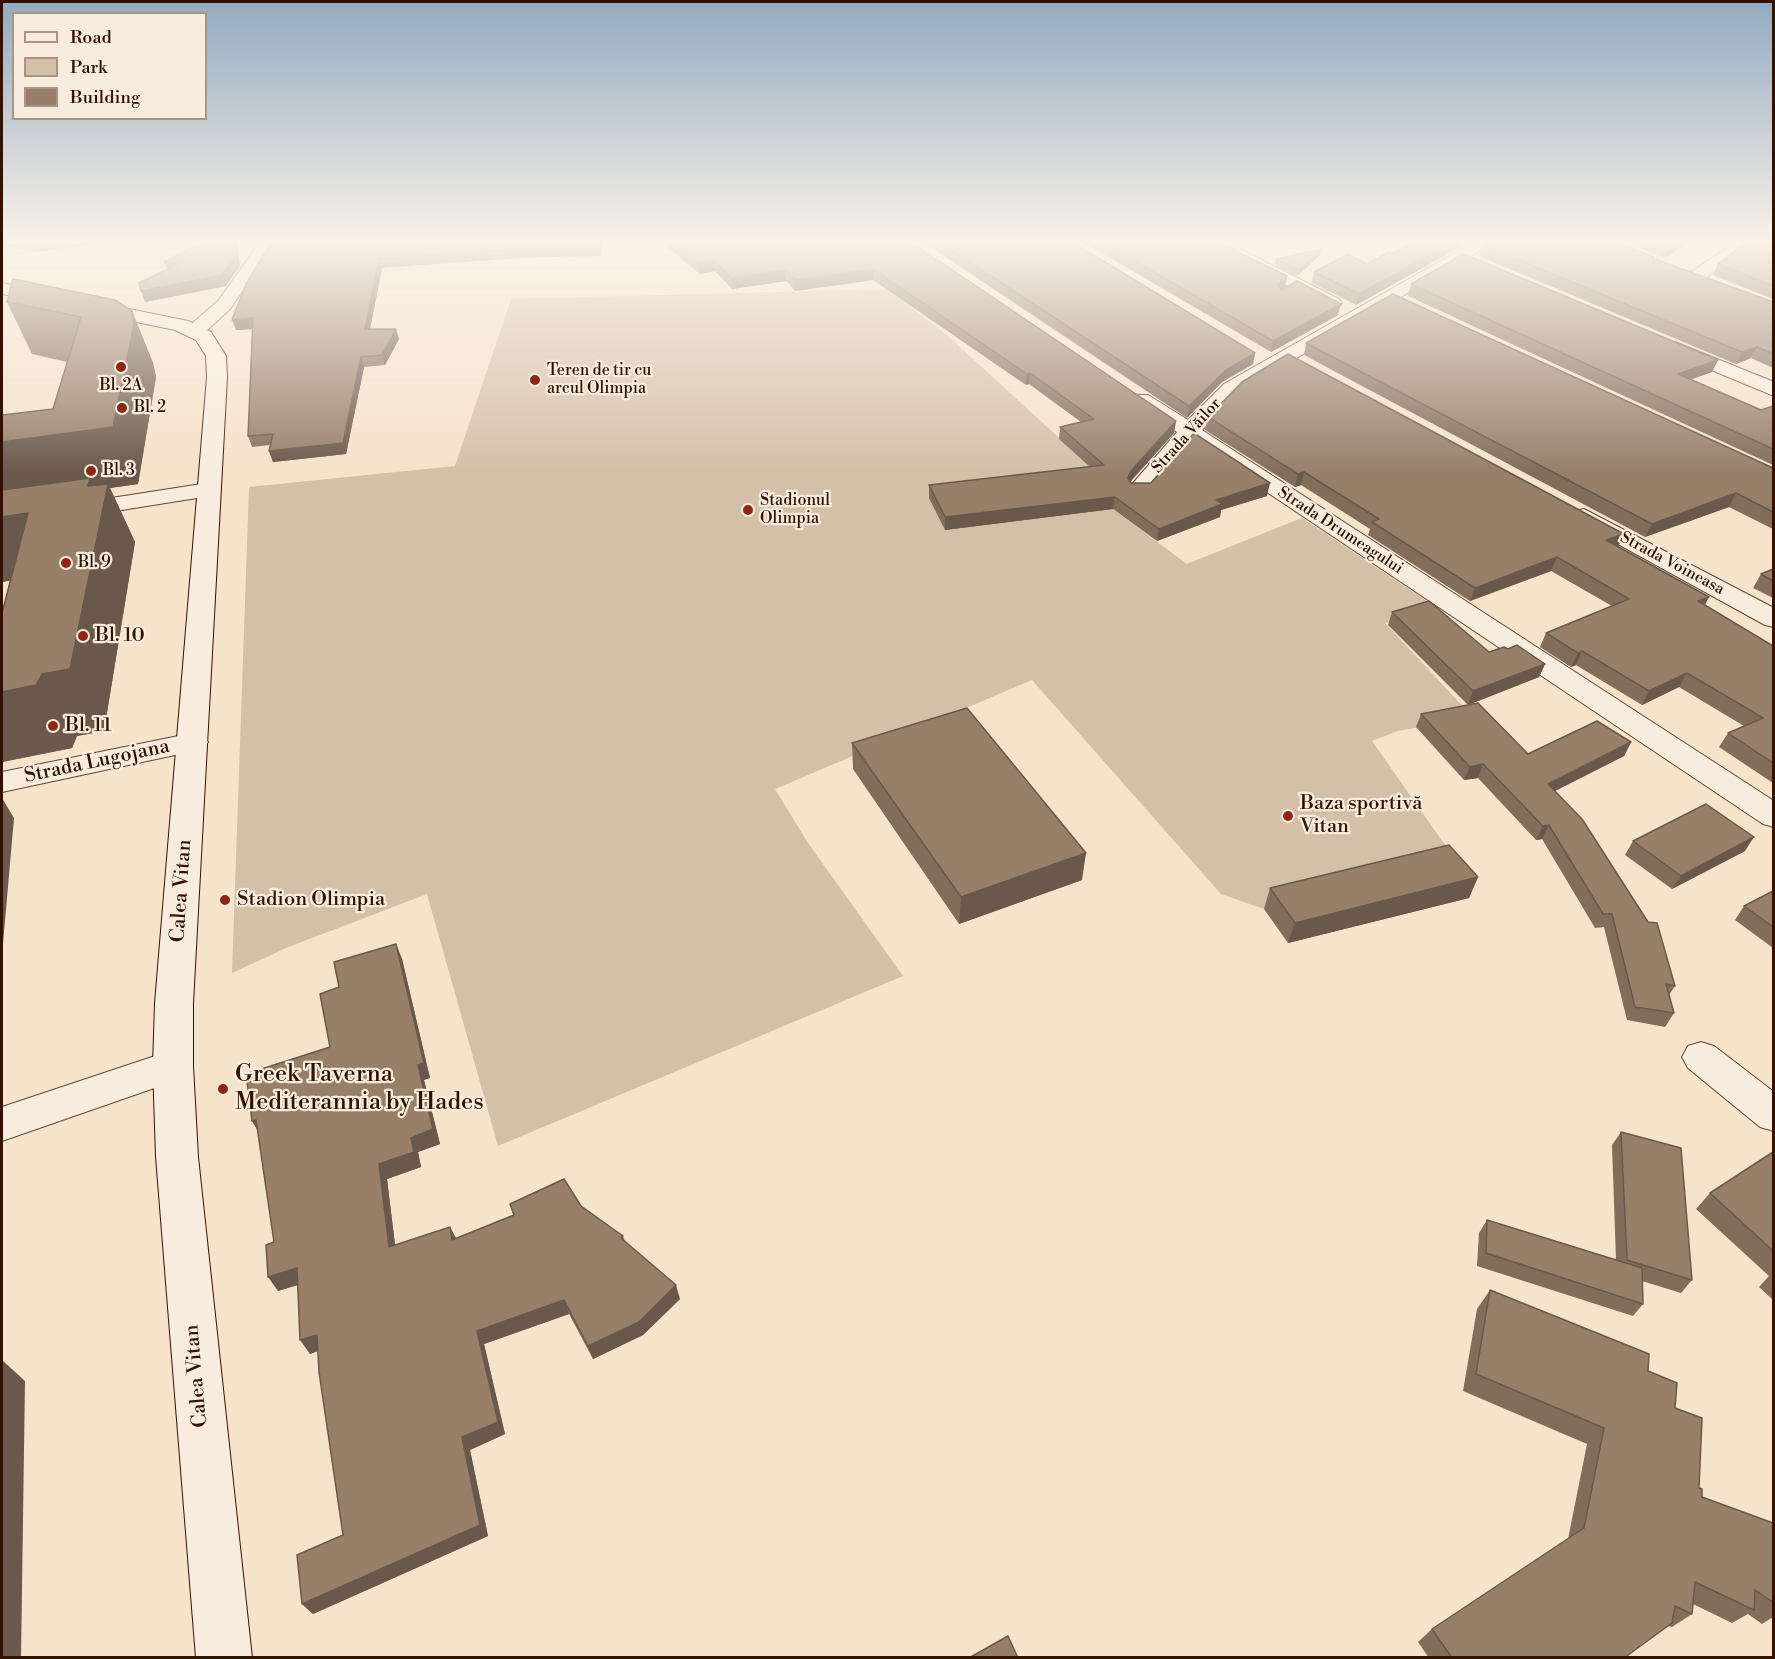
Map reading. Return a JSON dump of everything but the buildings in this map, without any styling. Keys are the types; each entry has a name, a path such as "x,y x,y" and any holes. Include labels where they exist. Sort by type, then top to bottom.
{"main road":[{"path":"161,319 196,330"},
{"name":"Calea Vitan","path":"196,330 211,344 218,365 174,1004 172,1066 177,1157 224,1658"}],"street":[{"path":"196,330 208,319"},
{"name":"Strada Văilor","path":"1139,489 1219,399 1287,361 1350,319"},
{"path":"1655,340 1773,390"},
{"path":"1252,352 1287,361"},
{"name":"Strada Drumeagului","path":"1122,386 1773,816"},
{"path":"2,522 208,490"},
{"name":"Strada Voineasa","path":"1565,506 1773,619"},
{"name":"Strada Lugojana","path":"2,782 193,742"},
{"path":"1701,1057 1773,1115"},
{"path":"2,1124 49,1106 172,1066"}],"green space":[{"path":"504,319 926,319 948,336 1104,479 1124,474 1142,491 1106,504 1187,564 1302,518 1439,609 1385,623 1473,717 1398,731 1372,741 1457,862 1264,909 1221,894 1032,680 775,789 808,843 903,976 498,1146 427,894 286,948 232,973 249,487 455,466"}],"place":[{"name":"Bl. 2A","path":"121,367"},
{"name":"Teren de tir cu arcul Olimpia","path":"535,380"},
{"name":"Bl. 2","path":"122,408"},
{"name":"Bl. 3","path":"91,471"},
{"name":"Stadionul Olimpia","path":"748,510"},
{"name":"Bl. 9","path":"66,563"},
{"name":"Bl. 10","path":"83,636"},
{"name":"Bl. 11","path":"53,726"},
{"name":"Baza sportivă Vitan","path":"1288,816"},
{"name":"Stadion Olimpia","path":"225,900"},
{"name":"Greek Taverna Mediterannia by Hades","path":"223,1089"}]}
